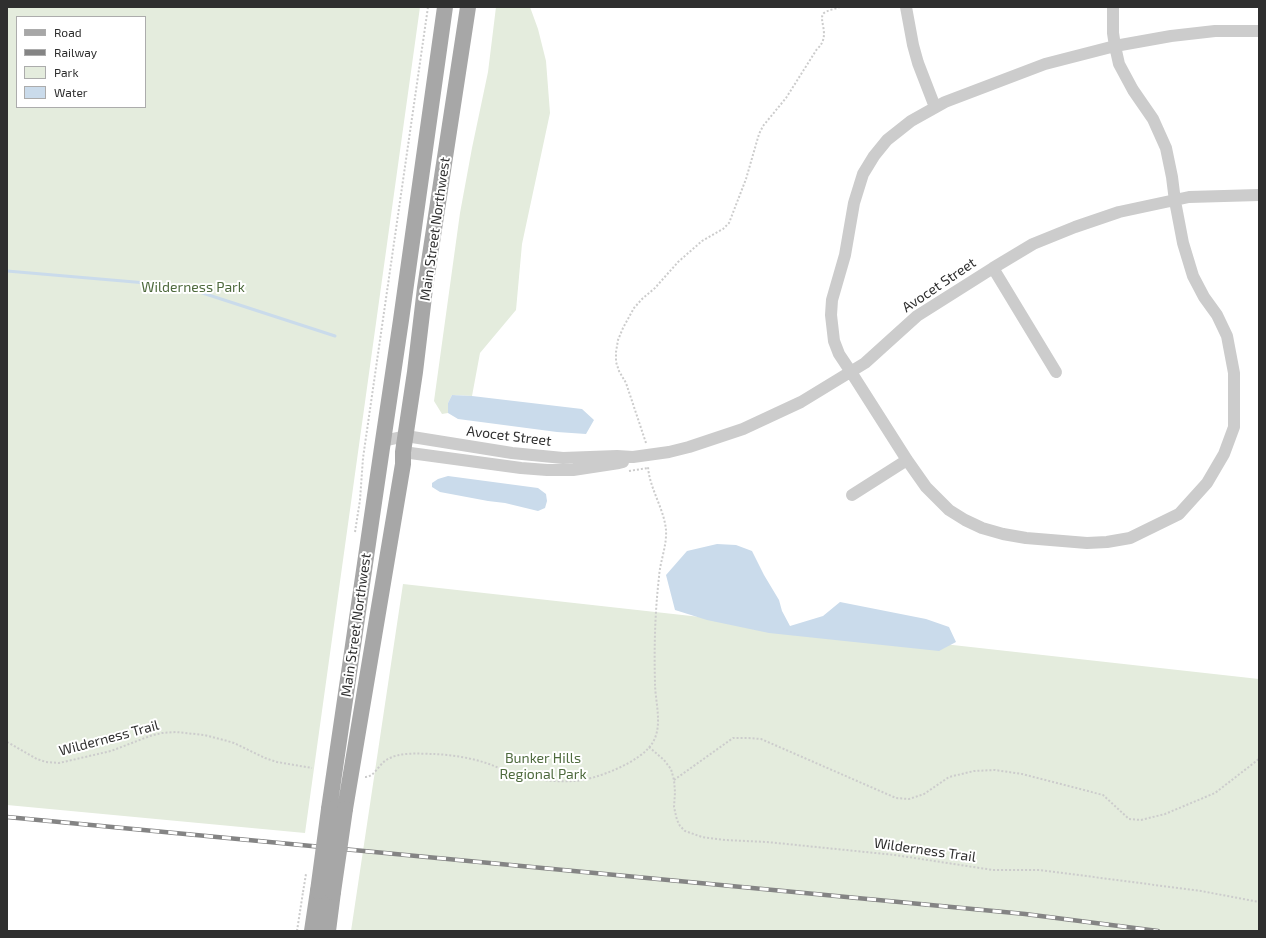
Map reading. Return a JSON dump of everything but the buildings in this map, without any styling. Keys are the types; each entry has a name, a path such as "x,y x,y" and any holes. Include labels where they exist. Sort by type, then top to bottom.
{"main road":[{"name":"Main Street Northwest","path":"337,809 382,440 401,320 445,7"},
{"name":"Main Street Northwest","path":"312,931 318,892 337,809 402,464 403,442 425,288 468,7"},
{"name":"Main Street Northwest","path":"401,320 407,340 395,420 403,442"},
{"name":"Main Street Northwest","path":"318,892 328,931"}],"street":[{"path":"906,7 918,63 935,107"},
{"path":"1113,7 1113,34 1115,46 1119,64 1133,90 1153,119 1166,148 1183,243 1193,276 1204,297 1217,315 1227,336 1234,373 1234,427 1224,454 1207,483 1179,514 1130,538 1107,542 1087,543 1026,538 1003,534 982,528 965,520 950,510 926,487 839,354 834,342 831,314 832,300 845,255 854,203 864,174 874,156 887,140 910,121 935,107 1046,64 1115,46 1171,36 1215,31 1259,31"},
{"name":"Avocet Street","path":"382,440 563,458 617,456 633,457 688,447 743,429 801,402 865,363 917,316 1033,244 1075,227 1119,212 1189,197 1259,195"},
{"path":"993,268 1056,372"},
{"name":"Avocet Street","path":"403,442 520,468 573,470 619,463 633,457"},
{"path":"852,495 907,460"}],"path":[{"path":"354,539 360,500 364,450 428,7"},
{"path":"365,777 372,776 385,761 392,757 412,754 435,754 456,756 479,761 508,772 531,778 582,781 603,774 632,761 650,747 658,727 655,683 655,607 659,575 666,544 666,528 649,477 647,446 626,382 619,371 616,362 618,340 634,308 642,299 655,288 678,262 702,241 723,229 729,223 763,126 786,98 817,49 821,46 825,34 822,17 824,14 840,7"},
{"name":"Wilderness Trail","path":"7,742 37,759 46,762 58,763 111,751 150,736 176,732 224,740 277,762 312,768"},
{"path":"674,780 732,738 761,739 896,798 909,799 924,794 949,777 974,771 995,770 1022,774 1103,795 1129,819 1141,820 1165,814 1215,793 1259,759"},
{"name":"Wilderness Trail","path":"650,747 671,769 676,792 674,807 680,826 685,831 702,838 767,842 895,854 993,870 1040,870 1201,891 1259,902"},
{"path":"297,931 318,892"}],"green space":[{"name":"Wilderness Park","path":"7,7 420,7 305,833 7,805"},
{"path":"496,7 530,7 538,29 546,61 550,113 522,244 516,310 480,353 472,396 452,395 448,403 448,413 442,414 434,401 460,213 488,72"},
{"name":"Bunker Hills Regional Park","path":"403,584 1259,679 1259,931 351,931"}],"water":[{"path":"452,395 582,409 594,420 586,434 557,432 458,419 448,413 448,403"},
{"path":"448,476 538,488 546,494 547,501 545,508 538,511 505,503 440,492 432,487 432,483 438,479"},
{"path":"717,544 736,545 752,551 779,600 782,611 790,626 823,616 840,602 926,619 949,627 956,642 939,651 769,633 707,620 675,610 666,575 687,551"}],"waterway":[{"path":"7,271 181,286 335,336"}],"railway":[{"path":"7,817 1025,914 1158,931"}]}
